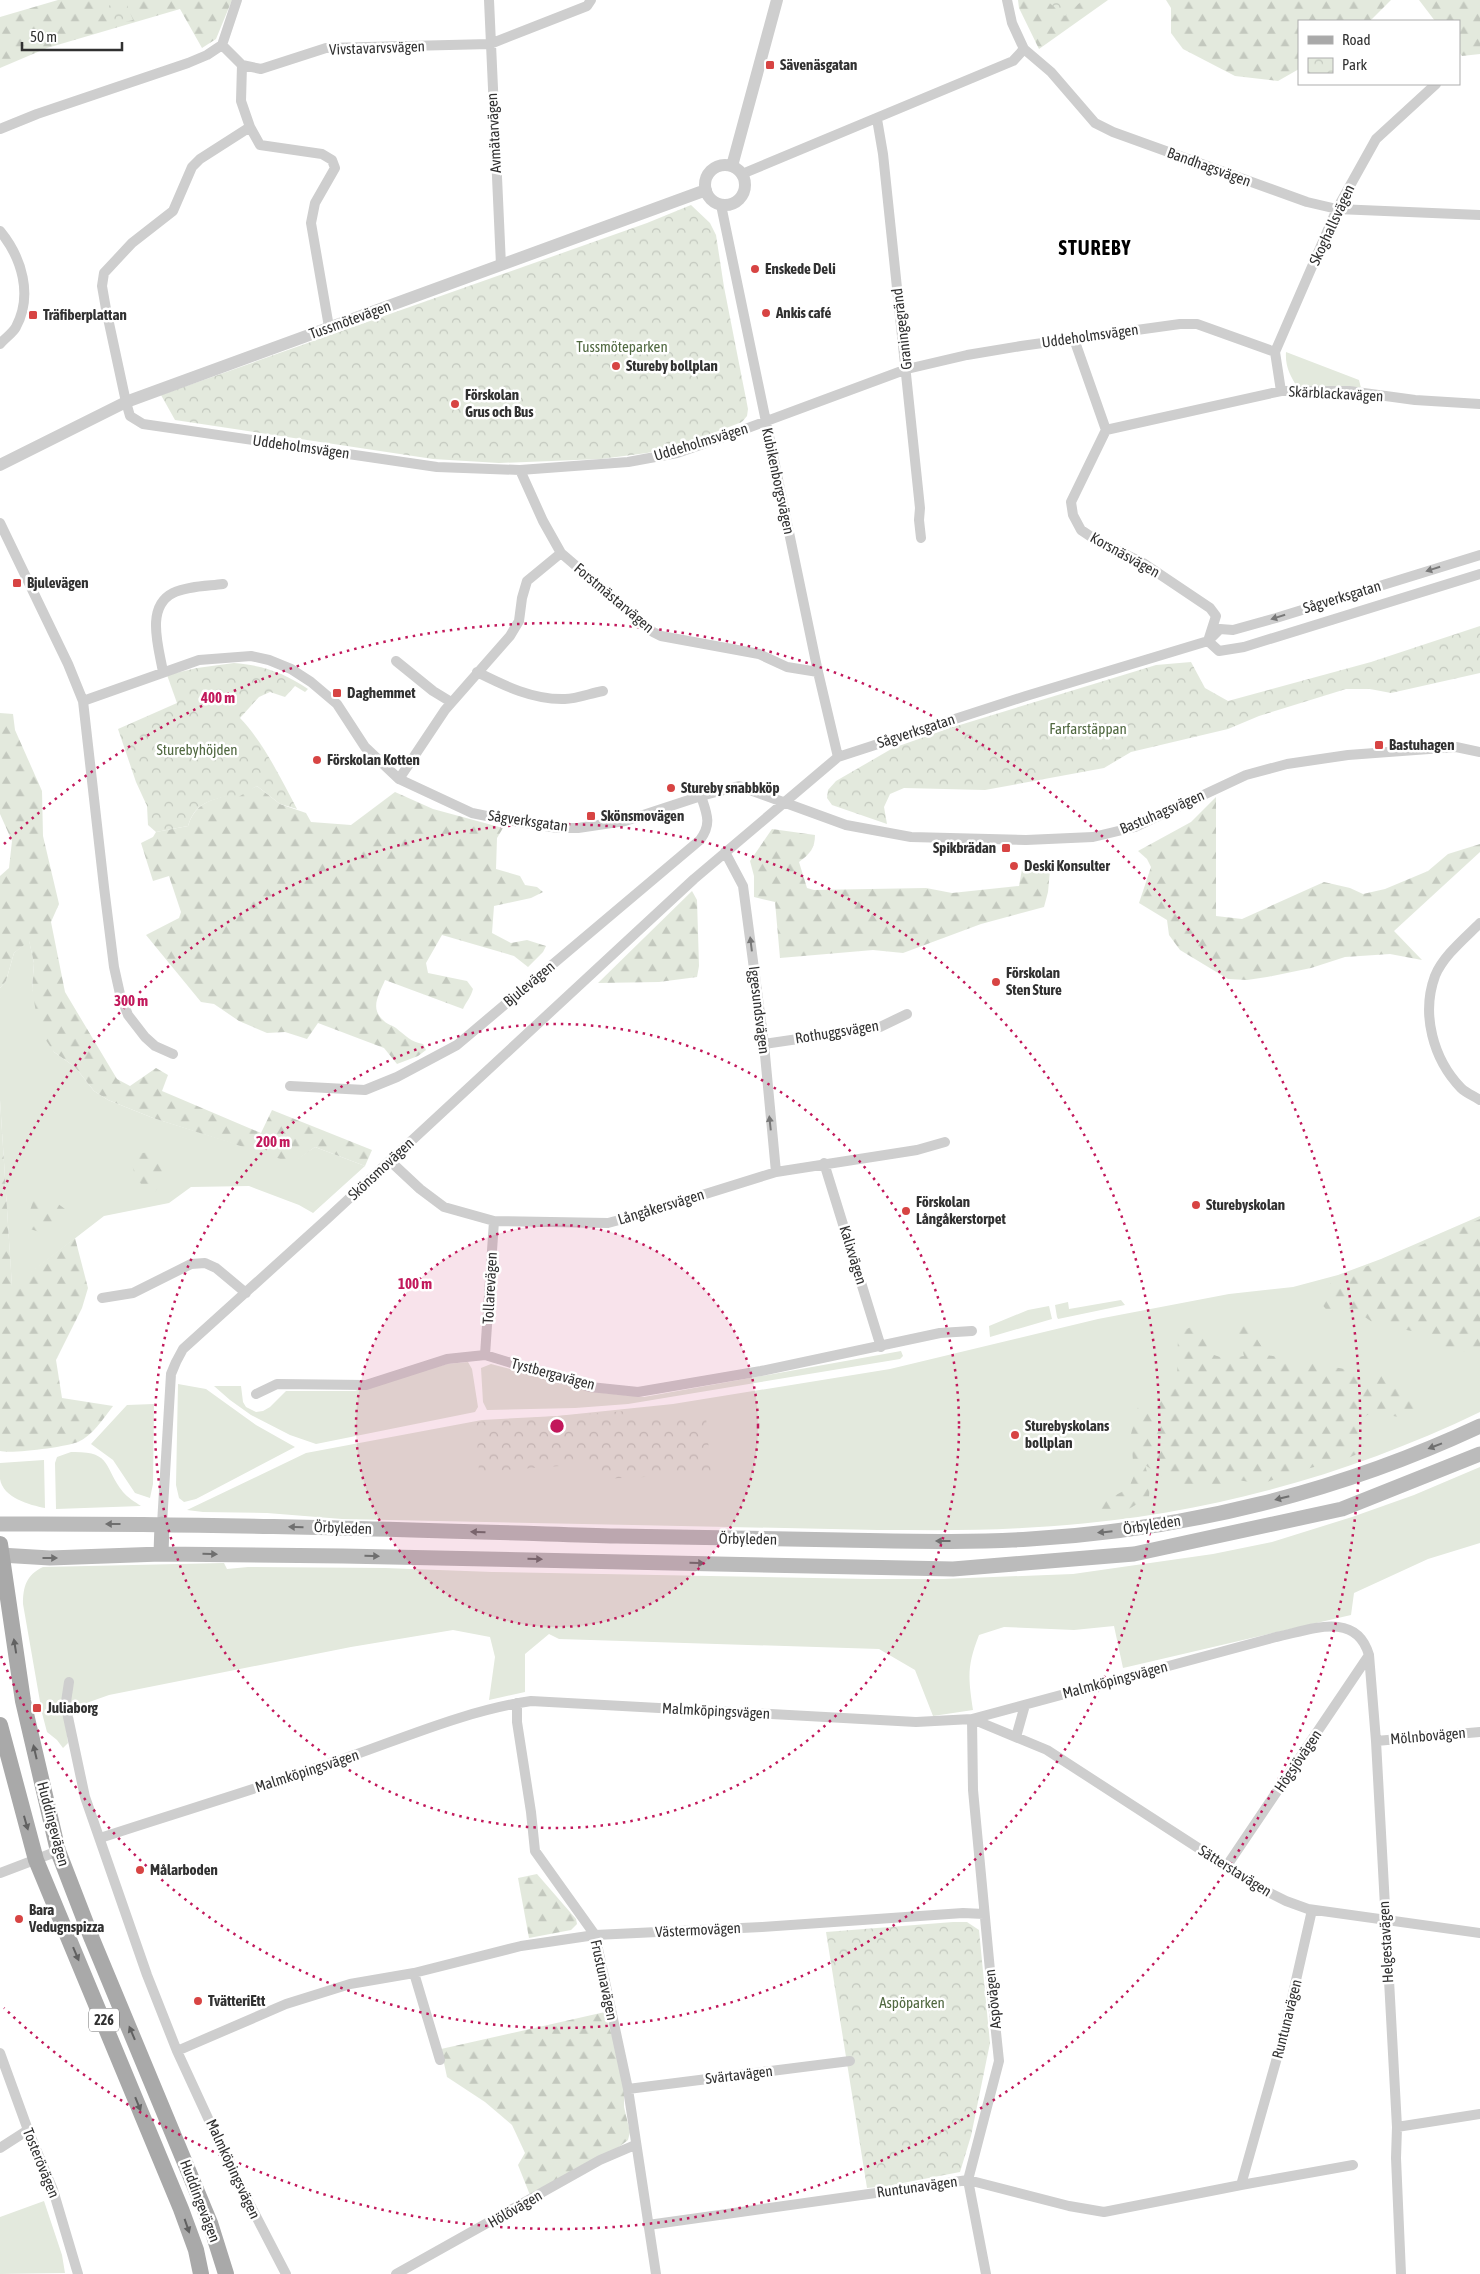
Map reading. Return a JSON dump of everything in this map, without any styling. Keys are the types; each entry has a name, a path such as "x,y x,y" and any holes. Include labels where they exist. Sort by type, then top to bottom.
{"main road":[{"name":"Örbyleden","path":"0,1524 162,1524 673,1538 944,1542 1031,1539 1124,1530 1160,1524 1213,1515 1303,1493 1376,1469 1480,1426"},
{"name":"Örbyleden","path":"1,1552 50,1558 161,1554 952,1569 1134,1554 1342,1509 1480,1454"},
{"path":"161,1554 162,1524"},
{"name":"Huddingevägen","path":"1,1552 23,1701 58,1851 92,1939 210,2223 226,2274"},
{"name":"Huddingevägen","path":"0,1725 36,1860 181,2209 196,2250 201,2274"}],"street":[{"path":"0,129 37,114 207,55 222,45 237,0"},
{"name":"Avmätarvägen","path":"489,0 501,265"},
{"name":"Vivstavarvsvägen","path":"242,65 261,69 326,48 490,44 587,6 591,0"},
{"path":"777,0 737,170 746,187 736,203 721,205 709,198 706,190 707,176 713,169 721,165 737,170 877,119 1013,61 1024,49"},
{"name":"Bandhagsvägen","path":"1007,0 1012,23 1024,49 1051,72 1095,123 1113,132 1307,202 1337,209 1480,215"},
{"path":"222,45 242,65 241,101 250,128 260,145 322,154 332,160 335,168 315,203 310,223 329,327"},
{"name":"Skoghallsvägen","path":"1275,352 1337,209 1376,139 1435,85"},
{"name":"Graningegränd","path":"877,119 883,154 907,369 921,538"},
{"path":"126,402 102,286 104,273 132,243 173,211 192,167 200,159 250,128"},
{"name":"Tussmötevägen","path":"0,465 126,402 706,190"},
{"name":"Kubikenborgsvägen","path":"721,205 818,672 838,757"},
{"path":"0,231 10,244 23,271 25,305 15,329 0,344"},
{"name":"Uddeholmsvägen","path":"126,402 130,416 143,424 437,467 520,470 628,462 677,453 907,369 967,355 1180,324 1197,324 1275,352"},
{"path":"1074,339 1106,430"},
{"path":"1275,352 1281,391"},
{"name":"Skärblackavägen","path":"1106,430 1281,391 1349,391 1415,400 1480,404"},
{"name":"Korsnäsvägen","path":"1106,430 1071,502 1073,515 1081,530 1096,540 1144,563 1210,608 1216,616 1208,641"},
{"name":"Forstmästarvägen","path":"520,470 543,521 561,553 653,632 661,636 759,654 787,667 818,672"},
{"path":"0,523 68,664 83,701 93,802 114,967 120,994 128,1015 145,1037 155,1046 174,1054"},
{"path":"399,779 451,702 510,636 519,621 522,598 528,582 561,553"},
{"name":"Sågverksgatan","path":"83,701 199,660 250,656 269,660 291,669 311,682 337,704 365,747 399,779 472,813 558,828 578,828 625,821 701,796 739,786 782,803 838,757 1035,693 1208,641 1220,629 1233,630 1276,618 1480,555"},
{"name":"Sågverksgatan","path":"1208,641 1219,651 1244,647 1480,574"},
{"path":"164,672 156,629 157,613 163,600 174,592 223,584"},
{"path":"396,661 433,691 451,702"},
{"path":"477,672 511,689 530,695 566,699 603,691"},
{"name":"Bastuhagsvägen","path":"782,803 846,825 911,838 1026,840 1093,837 1135,827 1246,776 1287,764 1348,754 1456,747 1480,752"},
{"name":"Bjulevägen","path":"290,1086 365,1090 397,1077 457,1044 700,840 708,830 707,816 701,796"},
{"name":"Skönsmovägen","path":"162,1524 172,1374 183,1349 246,1294 694,879 782,803"},
{"name":"Iggesundsvägen","path":"725,852 743,886 764,1044 776,1172"},
{"path":"1480,923 1446,959 1436,976 1429,1009 1430,1031 1448,1072 1462,1089 1480,1100"},
{"name":"Rothuggsvägen","path":"764,1044 880,1027 907,1014"},
{"name":"Långåkersvägen","path":"390,1161 420,1189 444,1206 494,1221 608,1223 776,1172 917,1150 945,1142"},
{"name":"Kalixvägen","path":"824,1163 881,1347"},
{"name":"Tollarevägen","path":"485,1355 494,1221"},
{"path":"102,1298 134,1293 191,1264 205,1262 216,1268 246,1294"},
{"name":"Tystbergavägen","path":"256,1394 277,1384 366,1385 447,1359 485,1355 590,1387 638,1392 761,1371 940,1333 972,1331"},
{"name":"Helgestavägen","path":"1341,1626 1355,1630 1366,1641 1370,1655 1396,2128 1401,2274"},
{"name":"Malmköpingsvägen","path":"100,1838 327,1765 461,1718 517,1703 532,1701 916,1722 972,1719 1276,1637 1341,1626"},
{"name":"Högsjövägen","path":"1226,1867 1370,1655"},
{"name":"Malmköpingsvägen","path":"69,1682 66,1702 68,1717 85,1797 147,1975 177,2051 256,2219 286,2274"},
{"name":"Frustunavägen","path":"517,1703 517,1722 535,1851 595,1935 628,2089 656,2274"},
{"path":"1016,1737 1025,1704"},
{"name":"Sätterstavägen","path":"972,1719 1047,1750 1226,1867 1286,1901 1312,1910 1480,1933"},
{"name":"Aspövägen","path":"972,1719 973,1790 999,2061 968,2180 986,2274"},
{"name":"Mölnbovägen","path":"1376,1741 1480,1732"},
{"path":"0,1872 58,1851"},
{"name":"Runtunavägen","path":"1241,2185 1284,2033 1312,1910"},
{"name":"Västermovägen","path":"177,2051 286,2004 350,1984 414,1973 521,1946 595,1935 754,1927 963,1913 984,1914"},
{"path":"414,1973 440,2060"},
{"name":"Tosterövägen","path":"0,2053 28,2130 53,2190 78,2274"},
{"name":"Svärtavägen","path":"628,2089 850,2061"},
{"path":"1396,2128 1480,2114"},
{"path":"0,2148 28,2130"},
{"name":"Hölövägen","path":"396,2274 600,2160 635,2145"},
{"name":"Runtunavägen","path":"648,2225 968,2180 1068,2206 1104,2212 1353,2165"}],"green space":[{"path":"58,0 232,0 216,39 202,48 180,9 47,48 0,68 0,17"},
{"path":"117,0 125,0 133,20 113,25 106,8"},
{"path":"1018,0 1108,0 1039,49 1019,8"},
{"path":"1046,0 1083,0 1065,16"},
{"path":"1166,0 1391,0 1371,20 1298,20 1298,70 1278,81 1235,76 1183,49 1171,33 1171,8"},
{"path":"1419,0 1480,0 1480,54 1462,56 1460,53 1460,20 1434,20"},
{"name":"Tussmöteparken","path":"691,205 710,223 716,235 724,287 748,409 747,416 742,422 700,438 647,453 601,459 499,463 433,459 175,420 161,395 647,223"},
{"path":"1286,352 1359,380 1362,392 1298,388 1286,362"},
{"name":"Farfarstäppan","path":"1480,626 1480,673 1391,693 1370,689 1346,689 1259,716 1228,729 1131,752 1104,768 985,790 904,788 890,794 884,807 887,824 832,805 827,798 828,790 836,781 893,748 950,728 1156,665 1191,662 1205,688 1228,701 1371,662"},
{"name":"Sturebyhöjden","path":"234,663 273,671 291,678 308,689 305,692 295,686 285,697 270,692 259,697 240,718 264,750 297,809 280,804 257,786 235,799 228,796 208,802 198,808 188,826 156,832 148,825 147,806 136,782 118,729 177,703 167,675 197,668"},
{"path":"0,713 13,714 15,730 42,791 43,836 59,904 51,922 65,992 117,1079 130,1086 156,1068 168,1075 162,1091 261,1133 272,1110 372,1150 365,1166 315,1147 293,1163 153,1118 108,1100 94,1091 75,1067 54,1052 39,1030 32,989 34,963 29,941 14,953 6,981 0,988 0,876 9,868 12,841 0,814"},
{"path":"257,786 280,804 306,813 311,822 351,825 395,792 433,809 503,828 497,838 496,869 520,876 525,885 537,887 543,892 531,898 494,906 492,933 511,943 527,940 546,946 543,952 528,967 514,956 442,935 426,963 428,973 467,981 473,989 472,992 463,1009 385,980 378,995 376,1005 379,1015 386,1023 415,1042 423,1044 426,1050 418,1056 397,1064 384,1048 318,1023 307,1039 285,1032 267,1033 239,1021 214,1004 201,1002 146,935 179,918 181,912 169,876 153,881 141,843 153,837 156,832 188,826 199,807 207,802"},
{"path":"1216,797 1216,916 1242,919 1324,882 1350,888 1363,894 1385,889 1428,871 1448,854 1480,844 1480,852 1394,931 1422,960 1390,954 1345,957 1311,968 1267,977 1247,980 1228,979 1180,950 1169,935 1167,920 1139,903 1151,867 1147,859 1138,851 1191,822"},
{"path":"772,829 815,835 811,850 799,862 807,888 814,890 926,888 952,893 1019,886 1024,858 1043,865 1050,870 1048,892 1044,907 981,924 903,953 873,950 780,958 775,902 754,897 754,876 750,861"},
{"path":"692,891 697,900 699,966 697,977 659,982 598,983"},
{"path":"29,940 34,963 32,989 54,1052 75,1067 94,1091 108,1100 153,1118 293,1162 315,1147 365,1166 313,1213 299,1205 249,1186 191,1187 169,1203 104,1216 12,1287 0,1100 0,988 6,981 14,953"},
{"path":"0,1100 12,1286 75,1238 88,1288 82,1308 56,1360 62,1398 113,1406 93,1431 78,1442 51,1448 16,1452 0,1451"},
{"path":"153,1152 164,1163 164,1180 154,1193 139,1181 132,1163 141,1153"},
{"path":"41,1198 53,1200 65,1209 60,1223 46,1234 30,1229 28,1217 33,1201"},
{"path":"1480,1216 1480,1412 1426,1437 1370,1458 1314,1477 1257,1493 1141,1517 1081,1524 968,1530 878,1530 342,1519 267,1513 187,1510 306,1453 482,1420 557,1416 673,1404 890,1369 1098,1319 1229,1294 1293,1287 1338,1275 1381,1259"},
{"path":"1480,1219 1480,1353 1444,1349 1417,1332 1375,1324 1362,1315 1347,1311 1330,1314 1320,1302 1326,1287 1340,1276 1403,1253"},
{"path":"1121,1300 1125,1305 1058,1319 1057,1317 1055,1305 1068,1302 1069,1309"},
{"path":"1049,1306 1052,1319 990,1337 989,1326 1028,1310"},
{"path":"1236,1324 1248,1325 1267,1355 1394,1378 1410,1391 1421,1410 1404,1418 1388,1415 1367,1415 1357,1424 1365,1437 1362,1452 1261,1484 1238,1480 1218,1488 1175,1485 1145,1465 1150,1483 1149,1497 1127,1510 1092,1510 1096,1500 1116,1495 1129,1488 1134,1475 1131,1434 1139,1403 1177,1384 1178,1333 1191,1327 1206,1337 1208,1353 1226,1359 1244,1356"},
{"path":"901,1351 903,1356 900,1359 628,1404 575,1408 487,1410 483,1402 481,1368 491,1364 603,1393 644,1397"},
{"path":"468,1362 472,1369 478,1407 475,1412 316,1444 290,1435 251,1415 214,1386 241,1386 243,1402 246,1407 256,1412 270,1407 286,1391 355,1391 447,1364"},
{"path":"178,1384 206,1389 256,1425 295,1447 196,1499 184,1502 179,1498 176,1485"},
{"path":"154,1404 153,1484 150,1498 135,1493 113,1460 91,1444 127,1405"},
{"path":"627,1411 635,1421 706,1417 711,1474 600,1479 588,1464 479,1472 476,1422"},
{"path":"71,1452 94,1454 101,1458 123,1492 141,1506 56,1509 55,1463 57,1457"},
{"path":"44,1460 45,1508 18,1500 2,1486 0,1463"},
{"path":"1480,1467 1480,1543 1428,1559 1354,1593 1351,1615 1123,1668 1114,1626 1074,1630 1004,1627 979,1635 972,1655 970,1672 973,1710 933,1716 915,1670 879,1649 559,1639 549,1634 525,1654 525,1692 489,1700 495,1657 490,1637 453,1630 351,1647 109,1695 64,1711 68,1743 63,1748 47,1732 23,1604 25,1587 29,1578 43,1567 224,1563 227,1569 248,1567 385,1568 492,1572 866,1579 943,1579 1073,1574 1213,1554 1272,1542 1414,1495"},
{"path":"537,1874 576,1919 577,1924 571,1930 529,1938 518,1878"},
{"name":"Aspöparken","path":"967,1922 979,1930 990,2043 971,2136 960,2172 867,2188 826,1932"},
{"path":"605,2012 624,2077 624,2107 630,2132 628,2140 615,2150 530,2195 518,2165 525,2153 512,2125 485,2102 447,2077 441,2049"},
{"path":"44,2201 62,2255 65,2273 0,2274 0,2217"}],"place":[{"name":"Sävenäsgatan","path":"770,65"},
{"name":"Enskede Deli","path":"755,269"},
{"name":"Ankis café","path":"766,313"},
{"name":"Träfiberplattan","path":"33,315"},
{"name":"Stureby bollplan","path":"616,366"},
{"name":"Förskolan Grus och Bus","path":"455,404"},
{"name":"Bjulevägen","path":"17,583"},
{"name":"Daghemmet","path":"337,693"},
{"name":"Bastuhagen","path":"1379,745"},
{"name":"Förskolan Kotten","path":"317,760"},
{"name":"Stureby snabbköp","path":"671,788"},
{"name":"Skönsmovägen","path":"591,816"},
{"name":"Spikbrädan","path":"1006,848"},
{"name":"Deski Konsulter","path":"1014,866"},
{"name":"Förskolan Sten Sture","path":"996,982"},
{"name":"Sturebyskolan","path":"1196,1205"},
{"name":"Förskolan Långåkerstorpet","path":"906,1211"},
{"name":"Sturebyskolans bollplan","path":"1015,1435"},
{"name":"Juliaborg","path":"37,1708"},
{"name":"Målarboden","path":"140,1870"},
{"name":"Bara Vedugnspizza","path":"19,1919"},
{"name":"TvätteriEtt","path":"198,2001"}],"district":[{"name":"STUREBY","path":"1095,248"}]}
